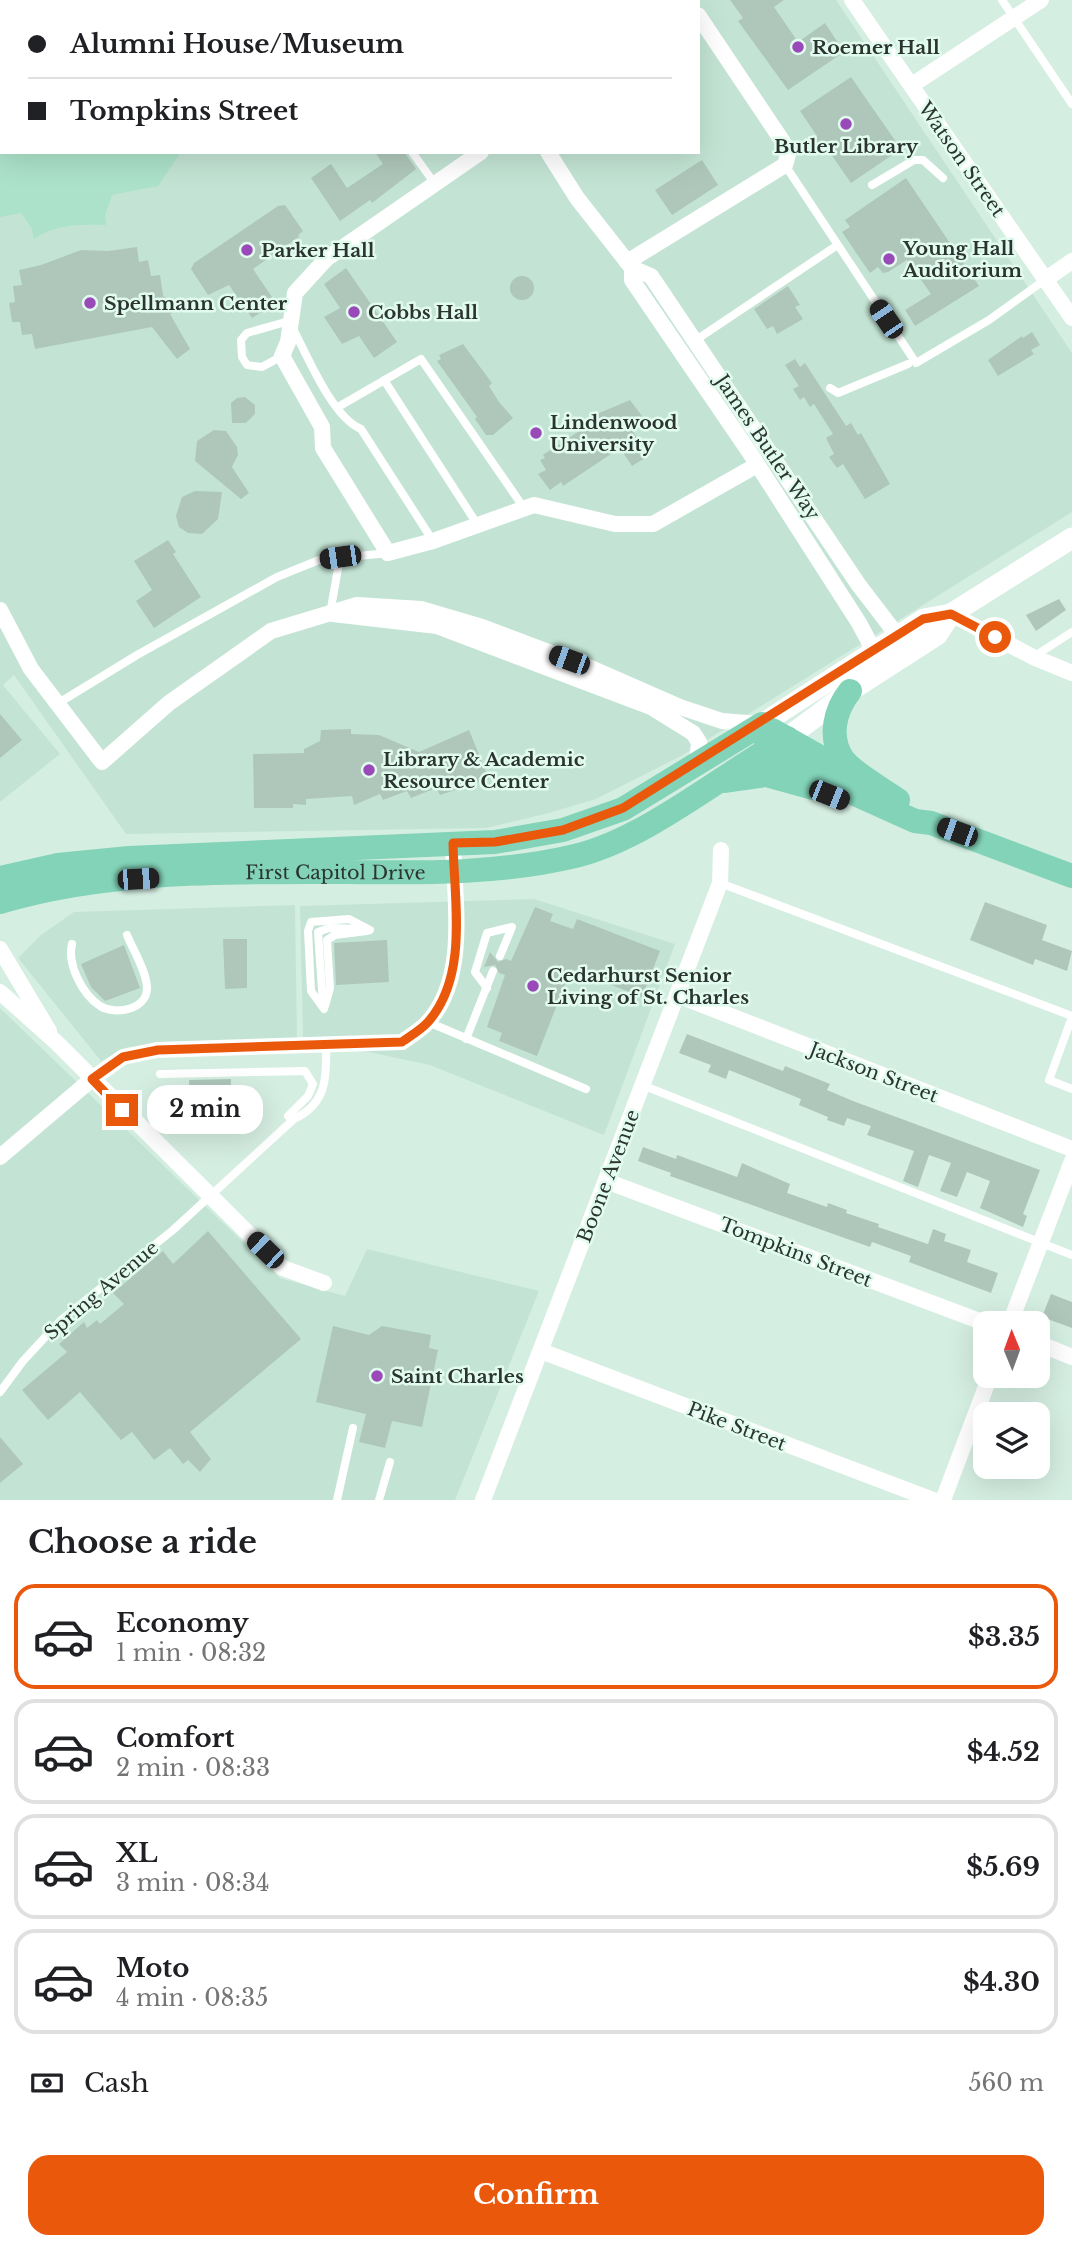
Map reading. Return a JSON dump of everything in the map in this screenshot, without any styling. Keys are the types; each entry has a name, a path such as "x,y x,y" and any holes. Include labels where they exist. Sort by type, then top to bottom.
{"main road":[{"path":"1072,539 951,614 923,619 762,724 797,768 923,822 1072,876"},
{"path":"778,743 850,691 937,635 951,614"},
{"path":"850,691 839,705 834,730 843,759 898,800"},
{"name":"First Capitol Drive","path":"0,878 58,865 129,858 495,842 563,830 623,808 762,724"},
{"path":"778,743 919,811 923,822"},
{"name":"First Capitol Drive","path":"0,902 68,886 138,879 256,872 454,873 503,870 576,856 610,845 636,832 778,743"},
{"path":"714,782 766,775 786,779 888,819 923,822"}],"street":[{"name":"Watson Street","path":"852,0 1072,318"},
{"path":"912,85 1041,0"},
{"path":"629,265 785,165 789,151 704,33"},
{"path":"478,154 326,259 295,293 288,342 282,356 322,427 323,448 388,553 433,541 534,505 633,526 653,524 757,465"},
{"name":"James Butler Way","path":"549,154 577,198 629,265 651,276 858,584 897,635"},
{"path":"1046,279 1072,261"},
{"name":"James Butler Way","path":"629,265 632,280 757,465 859,622 874,651"},
{"path":"0,610 31,669 103,762 169,703 271,631 357,605 421,609 591,668 701,714 730,723 762,724"},
{"path":"330,614 437,626 651,707 693,733 699,742 696,765"},
{"path":"951,614 1033,657 1072,673"},
{"path":"0,1157 92,1079 123,1057 158,1050 327,1047 402,1042 428,1022 447,988 455,954 453,843"},
{"name":"Boone Avenue","path":"483,1500 720,883 722,850"},
{"path":"0,949 56,1042"},
{"path":"0,992 56,1042 283,1268 324,1283"},
{"name":"Jackson Street","path":"677,995 1072,1149"},
{"path":"1015,1311 1072,1161"},
{"name":"Tompkins Street","path":"606,1181 973,1319"},
{"path":"1050,1348 1072,1357"},
{"name":"Pike Street","path":"541,1351 933,1500"},
{"path":"943,1500 985,1388"}],"lane":[{"path":"1002,0 1072,104"},
{"path":"413,154 435,184"},
{"path":"872,185 914,160 923,160 943,178"},
{"path":"785,165 836,246 916,363 1003,310 1046,279"},
{"path":"696,340 836,246"},
{"path":"282,356 262,367 247,365 240,348 241,340 247,333 289,321 348,424 361,429 433,541"},
{"path":"338,407 421,359 524,508"},
{"path":"830,388 838,393 908,363"},
{"path":"384,380 477,524"},
{"path":"57,704 137,655 277,577 319,560 388,553"},
{"path":"330,614 340,557"},
{"path":"1033,657 1072,632"},
{"path":"720,883 1072,1017 1049,1080 1072,1089"},
{"path":"349,919 370,930 335,935 327,940 330,988 324,1010 312,990 308,931 311,922 349,919"},
{"path":"486,988 475,972 487,933 512,927 500,956"},
{"path":"72,944 69,956 73,968 91,998 102,1007 116,1011 132,1009 143,1000 147,988 127,935"},
{"path":"466,1039 493,971"},
{"path":"428,1022 586,1089"},
{"name":"Spring Avenue","path":"0,1392 45,1335 173,1230 293,1119 305,1113 324,1091 327,1079 327,1047"},
{"path":"160,1074 305,1071 313,1084 309,1096 288,1116"},
{"path":"642,1085 1072,1255"},
{"path":"337,1500 353,1428"},
{"path":"379,1500 390,1462"}],"shaded area":[{"name":"Lindenwood University","path":"700,0 836,0 1072,353 1072,512 681,756 596,799 486,828 126,834 14,675 3,685 60,754 0,802 0,154 700,154"},
{"path":"0,154 180,154 158,186 112,195 105,215 106,225 59,228 34,239 32,229 21,213 0,217"},
{"path":"534,899 675,944 604,1135 430,1065 303,1038 300,906"},
{"path":"295,905 297,1039 128,1047 101,1061 18,958 41,935 74,912"},
{"path":"0,1008 280,1278 345,1296 367,1249 539,1291 455,1500 0,1500"}],"building":[{"name":"Roemer Hall","path":"730,0 784,0 774,7 798,42 825,23 844,52 788,90 738,21 743,18"},
{"name":"Butler Library","path":"851,77 901,149 851,183 828,150 819,155 809,141 817,136 800,111"},
{"path":"376,154 405,154 416,169 372,203 370,200 340,221 311,178 331,164 347,188 383,164"},
{"path":"702,160 718,185 672,215 655,190"},
{"path":"906,178 979,286 915,326 905,310 931,294 907,260 888,272 883,273 878,267 870,273 842,232 850,227 845,220"},
{"name":"Parker Hall","path":"285,205 303,231 298,235 300,236 253,269 276,303 252,318 229,285 208,295 191,269 194,263 278,206"},
{"name":"Spellmann Center","path":"137,247 139,262 148,260 151,276 160,275 163,295 175,311 170,314 190,349 177,359 152,327 35,349 32,334 22,335 20,322 12,322 9,303 15,302 13,286 22,285 19,270 81,250 108,251"},
{"name":"Cobbs Hall","path":"346,268 397,342 374,358 359,336 342,344 324,317 340,308 324,284"},
{"path":"522,276 531,279 534,288 531,297 522,300 513,297 510,288 513,279"},
{"path":"788,286 800,305 795,307 803,319 777,334 773,326 767,329 754,309"},
{"path":"1032,332 1040,345 1031,350 1034,354 998,376 988,360"},
{"path":"463,344 492,383 489,386 499,402 513,418 493,435 486,435 475,419 477,417 437,361 441,359 439,355"},
{"path":"795,359 800,367 805,363 846,426 851,423 858,435 861,433 890,484 865,499 843,464 837,468 829,457 834,454 826,438 833,434 814,404 810,407 804,397 800,400 793,389 799,386 785,365"},
{"path":"245,397 255,405 255,414 246,423 232,423 231,403 237,398"},
{"path":"630,400 642,416 632,423 635,428 632,430 648,456 632,466 620,448 563,486 561,482 550,490 538,474 546,470 540,460 545,458 543,455 599,418 597,414"},
{"path":"214,430 226,431 237,447 238,455 232,467 249,493 241,499 195,461 197,441"},
{"path":"195,491 222,492 218,519 202,534 188,533 179,527 176,516 182,497"},
{"path":"168,540 176,552 173,554 201,597 154,628 136,601 152,590 134,561"},
{"path":"1059,599 1066,610 1036,631 1026,615"},
{"path":"0,714 22,740 0,758"},
{"name":"Library & Academic Resource Center","path":"351,729 351,734 379,735 419,752 469,730 489,779 440,795 436,788 411,798 407,791 383,800 380,794 354,805 352,796 306,799 306,805 293,804 293,808 254,808 253,754 304,753 304,749 320,741 321,730"},
{"path":"985,902 1047,925 1042,940 1072,951 1067,971 1035,959 1033,965 970,940"},
{"name":"Cedarhurst Senior Living of St. Charles","path":"535,907 553,914 550,921 573,929 577,919 660,951 642,997 571,969 537,1056 499,1041 502,1033 487,1027 505,975 499,973 495,965 484,967 490,952 498,962 506,959 511,961"},
{"path":"223,939 247,939 247,988 225,989"},
{"path":"387,940 389,982 336,985 334,943"},
{"path":"124,945 140,988 105,1001 91,987 81,964"},
{"path":"687,1034 783,1071 785,1066 830,1084 827,1090 853,1101 1040,1170 1023,1214 1027,1216 1023,1227 980,1208 990,1181 967,1172 957,1197 940,1191 951,1163 929,1155 918,1187 903,1181 914,1151 867,1135 871,1126 847,1118 844,1126 827,1120 828,1117 799,1105 801,1099 729,1070 726,1079 708,1072 711,1065 679,1053"},
{"path":"231,1079 230,1102 190,1106 189,1080"},
{"path":"643,1147 676,1159 677,1155 737,1177 742,1163 790,1184 787,1193 827,1207 828,1203 847,1210 846,1213 879,1224 878,1227 928,1244 933,1229 946,1234 944,1241 971,1250 967,1262 998,1273 991,1293 909,1262 911,1256 872,1242 870,1247 670,1176 671,1173 638,1161"},
{"path":"208,1231 301,1339 190,1432 211,1459 200,1472 188,1460 183,1464 170,1448 154,1460 132,1432 121,1440 80,1392 48,1420 22,1390 67,1352 59,1344 84,1322 87,1328 97,1320 100,1324 124,1304 113,1293 163,1251 173,1264"},
{"path":"1051,1294 1072,1302 1072,1328 1050,1320 1050,1311 1044,1311"},
{"name":"Saint Charles","path":"333,1326 369,1335 382,1326 431,1335 429,1348 438,1350 422,1427 392,1421 385,1448 359,1442 366,1414 316,1402"},
{"path":"0,1437 23,1464 0,1483"}],"place":[{"name":"Roemer Hall","path":"798,47"},
{"name":"Butler Library","path":"846,124"},
{"name":"Parker Hall","path":"247,250"},
{"name":"Young Hall Auditorium","path":"889,259"},
{"name":"Spellmann Center","path":"90,303"},
{"name":"Cobbs Hall","path":"354,312"},
{"name":"Lindenwood University","path":"536,433"},
{"name":"Library & Academic Resource Center","path":"369,770"},
{"name":"Cedarhurst Senior Living of St. Charles","path":"533,986"},
{"name":"Saint Charles","path":"377,1376"}],"route":[{"path":"122,1110 92,1079 123,1057 158,1050 327,1047 402,1042 428,1022 447,988 455,954 453,843 495,842 563,830 623,808 845,671 923,619 951,614 995,637"}]}
